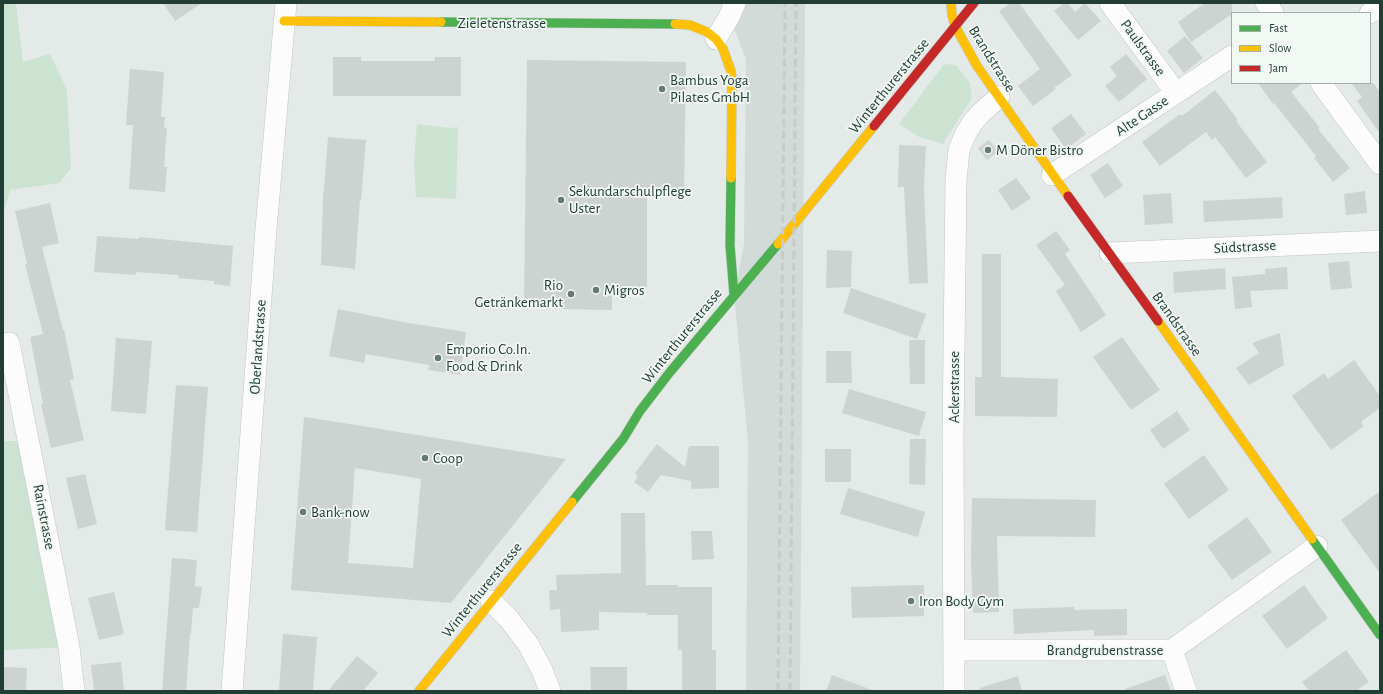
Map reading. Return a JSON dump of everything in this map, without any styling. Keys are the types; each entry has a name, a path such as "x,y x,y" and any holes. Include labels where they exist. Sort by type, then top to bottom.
{"street":[{"path":"716,39 729,17 735,3"},
{"name":"Brandstrasse","path":"951,3 955,26 973,61 1052,175 1110,253 1380,635"},
{"name":"Winterthurerstrasse","path":"419,691 623,439 652,395 734,295 768,257 974,3"},
{"name":"Paulstrasse","path":"1110,3 1176,93"},
{"path":"1266,3 1273,12"},
{"name":"Zieletenstrasse","path":"285,12 674,24 697,27 707,32 716,39 723,49 728,60 732,80 730,245 734,295"},
{"name":"Oberlandstrasse","path":"232,691 266,230 285,12"},
{"name":"Alte Gasse","path":"1052,175 1231,57"},
{"path":"1322,84 1380,164"},
{"name":"Ackerstrasse","path":"954,691 953,437 956,180 959,150 965,135 980,113 999,97"},
{"name":"Südstrasse","path":"1110,253 1380,241"},
{"name":"Rainstrasse","path":"9,343 69,647 74,691"},
{"name":"Brandgrubenstrasse","path":"954,650 1172,650 1317,546"},
{"path":"491,601 509,619 528,644 542,670 550,691"},
{"path":"1172,650 1186,691"}],"shaded area":[{"path":"730,3 805,3 800,691 746,691 748,441 734,295 744,244 746,59 733,25"}],"green space":[{"path":"3,3 16,3 23,62 50,54 67,90 71,168 59,183 10,190 3,215"},
{"path":"944,64 956,65 970,83 972,98 943,144 919,137 899,124"},
{"path":"417,124 450,128 458,127 456,199 416,197 414,162"},
{"path":"3,441 29,441 69,647 3,650"}],"building":[{"path":"163,3 202,3 175,21"},
{"path":"1011,3 1019,3 1072,75 1033,106 1018,86 1040,69 999,11"},
{"path":"1064,3 1068,3 1075,12 1085,3 1101,21 1078,40 1054,11"},
{"path":"1205,3 1232,3 1231,15 1191,42 1178,22"},
{"path":"1185,36 1203,58 1184,73 1167,51"},
{"path":"1126,54 1147,79 1119,102 1105,86 1117,76 1110,67"},
{"path":"333,57 361,57 361,61 435,61 435,57 461,57 461,96 333,96"},
{"path":"527,60 686,62 684,194 647,193 647,287 612,287 612,310 561,309 561,303 524,303"},
{"path":"130,69 164,72 161,117 165,117 164,128 167,128 164,167 167,167 165,192 129,189 133,125 126,125"},
{"path":"1373,83 1380,92 1380,134 1357,101 1362,97 1352,84"},
{"path":"1259,84 1302,84 1291,92 1320,128 1318,129 1350,168 1333,182 1314,158 1316,156 1274,103 1273,104"},
{"path":"1215,90 1267,162 1246,178 1215,137 1212,140 1206,132 1160,166 1142,142 1180,114 1182,116"},
{"path":"1071,114 1086,134 1066,149 1051,128"},
{"path":"328,137 366,140 355,269 321,265 323,199"},
{"name":"M Döner Bistro","path":"989,140 998,152 987,160 978,148"},
{"path":"899,145 926,146 924,187 928,283 909,284 904,187 898,187"},
{"path":"1108,163 1123,186 1105,198 1090,175"},
{"path":"1016,178 1031,198 1012,211 998,190"},
{"path":"1365,191 1367,213 1346,215 1344,194"},
{"path":"1171,193 1173,223 1145,225 1143,195"},
{"path":"1282,197 1283,218 1204,222 1203,201"},
{"path":"50,203 59,243 42,247 64,330 74,379 70,380 84,440 51,448 41,405 43,404 30,337 43,334 25,264 27,264 15,211"},
{"path":"1056,231 1070,250 1065,254 1106,315 1081,332 1056,291 1065,285 1036,245"},
{"path":"97,236 139,239 139,237 233,246 230,286 214,284 214,281 178,278 179,275 136,272 136,275 94,272"},
{"path":"827,250 852,251 851,287 826,288"},
{"path":"982,254 1001,254 1001,377 1058,379 1057,417 975,416 975,377 982,377"},
{"path":"1349,261 1352,288 1331,290 1328,263"},
{"path":"1287,267 1288,289 1250,291 1252,307 1235,309 1232,277 1265,274 1265,269"},
{"path":"1225,268 1226,289 1174,293 1173,272"},
{"path":"851,288 926,314 917,339 843,313"},
{"path":"338,309 403,322 466,332 460,375 428,370 429,365 366,354 364,363 329,356"},
{"path":"1280,333 1284,365 1249,385 1236,368 1259,353 1252,343"},
{"path":"1122,337 1160,390 1131,410 1093,357"},
{"path":"116,338 152,341 146,414 111,411"},
{"path":"909,340 925,340 925,384 910,384"},
{"path":"826,351 851,351 852,383 826,383"},
{"path":"1354,360 1380,396 1380,408 1361,422 1364,426 1331,450 1292,396 1324,373 1328,379"},
{"path":"176,385 208,387 197,532 165,530"},
{"path":"849,389 926,412 919,436 842,413"},
{"path":"1177,411 1190,430 1163,449 1150,430"},
{"path":"304,417 566,459 451,603 291,590","holes":["355,468 421,479 413,568 348,563"]},
{"path":"910,439 926,439 925,485 909,484"},
{"path":"657,444 685,467 689,446 719,446 719,488 691,489 691,481 661,475 648,492 634,482 638,476 635,473"},
{"path":"825,449 851,449 851,482 825,482"},
{"path":"1204,455 1229,490 1189,519 1164,484"},
{"path":"85,474 97,524 78,529 66,478"},
{"path":"848,488 925,512 918,537 840,514"},
{"path":"1380,491 1380,573 1341,520"},
{"path":"972,498 1096,500 1095,537 997,536 999,612 973,613 971,558"},
{"path":"621,513 645,513 646,585 712,587 712,650 716,650 716,691 682,691 682,650 678,650 678,615 599,612 599,630 561,632 560,609 550,610 549,590 557,590 556,575 621,573"},
{"path":"1247,517 1272,552 1232,580 1207,546"},
{"path":"691,531 712,531 714,559 692,560"},
{"path":"172,558 197,560 195,586 202,587 199,608 193,608 186,691 162,691"},
{"path":"924,585 924,616 852,618 851,587"},
{"path":"1304,585 1328,618 1287,649 1262,616"},
{"path":"114,592 124,634 99,640 88,598"},
{"path":"1074,607 1074,610 1127,609 1127,635 1094,636 1094,630 1014,634 1013,609"},
{"path":"283,634 317,637 313,691 279,691"},
{"path":"1346,650 1369,682 1356,691 1309,691 1302,682"},
{"path":"357,656 378,673 363,691 328,691"},
{"path":"121,662 124,691 94,691 91,665"},
{"path":"3,667 27,668 26,691 3,691"},
{"path":"590,667 627,667 627,691 591,691"},
{"path":"832,675 872,690 826,691"},
{"path":"1165,675 1171,691 1125,691 1125,689"},
{"path":"1018,676 1022,691 981,691 980,688"}],"railway":[{"path":"778,691 785,3"},
{"path":"790,691 796,3"}],"traffic: fast":[{"path":"441,22 675,24"},
{"path":"731,178 730,245 734,295"},
{"path":"572,502 623,439 640,411 670,372 778,244"},
{"path":"1312,539 1380,635"}],"traffic: slow":[{"path":"951,3 955,26 977,66 1068,196"},
{"path":"284,21 441,22"},
{"path":"675,24 690,25 707,32 716,39 723,49 731,71 732,80 731,178"},
{"path":"778,244 874,126"},
{"path":"1158,321 1312,539"},
{"path":"419,691 572,502"}],"traffic: jam":[{"path":"874,126 974,3"},
{"path":"1068,196 1158,321"}],"place":[{"name":"Bambus Yoga Pilates GmbH","path":"662,89"},
{"name":"M Döner Bistro","path":"988,150"},
{"name":"Sekundarschulpflege Uster","path":"561,200"},
{"name":"Migros","path":"596,290"},
{"name":"Rio Getränkemarkt","path":"571,294"},
{"name":"Emporio Co.In. Food & Drink","path":"438,358"},
{"name":"Coop","path":"425,458"},
{"name":"Bank-now","path":"303,512"},
{"name":"Iron Body Gym","path":"911,601"}]}
